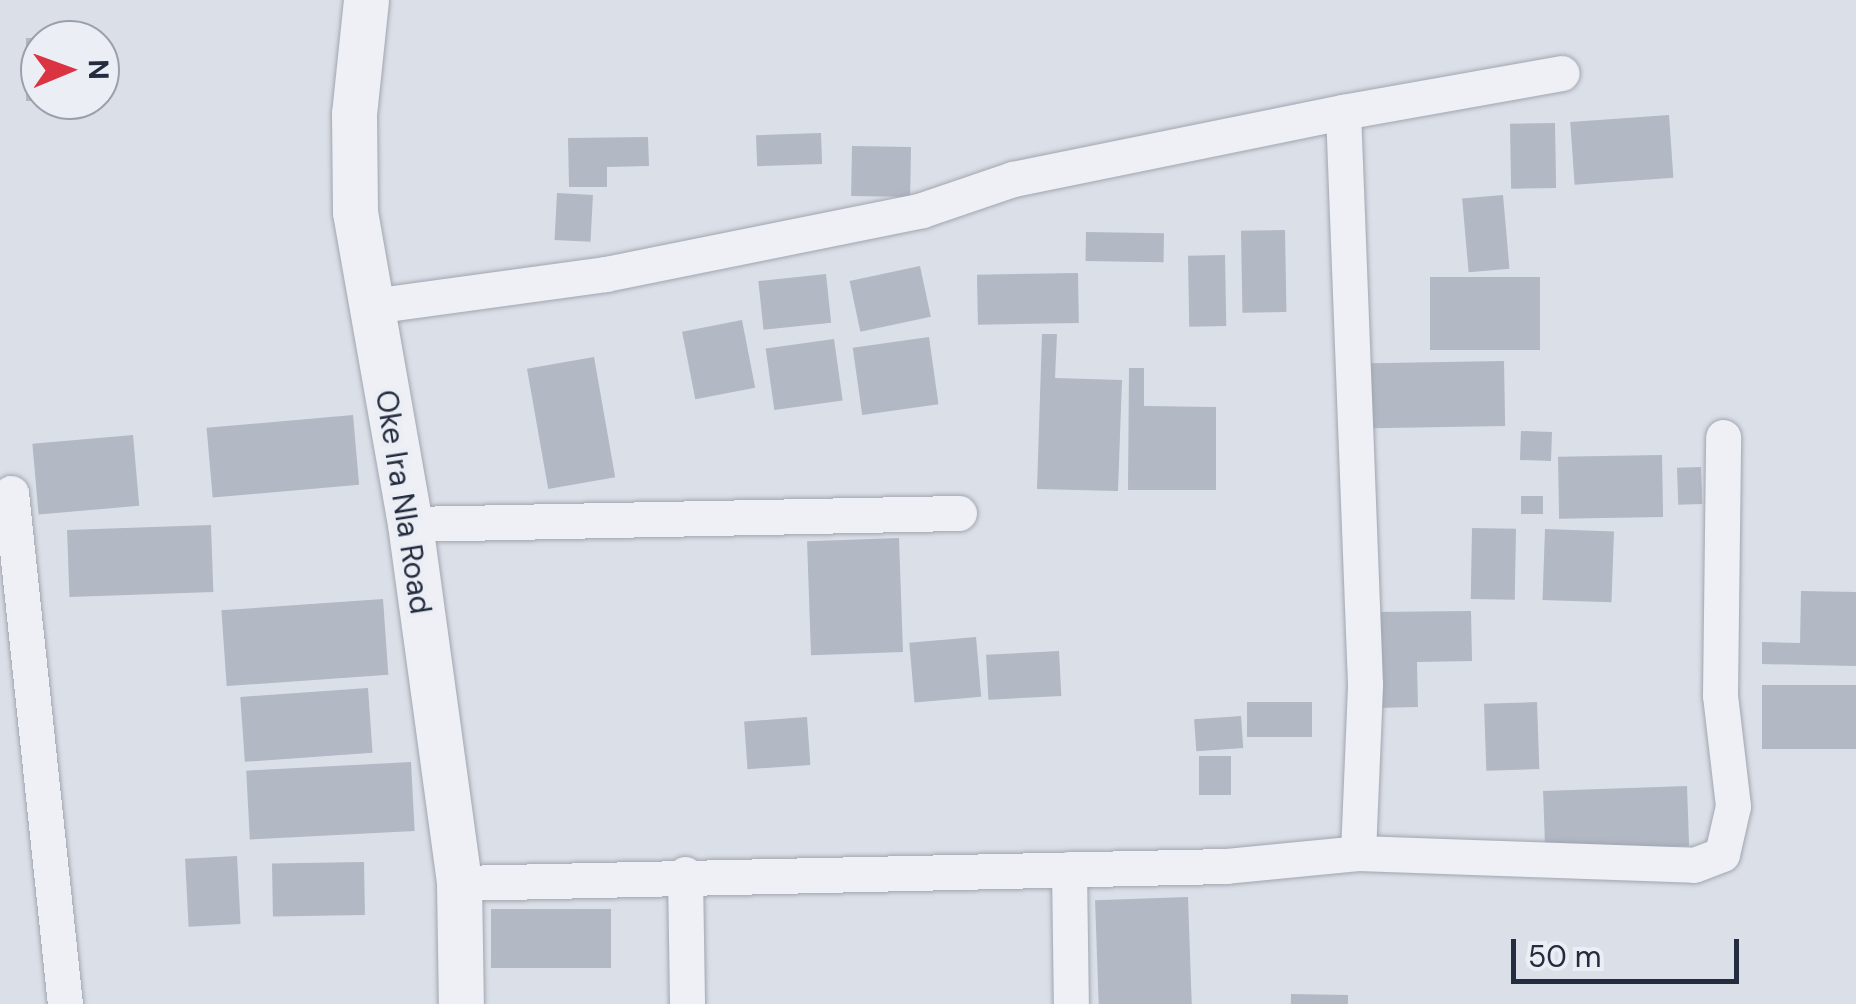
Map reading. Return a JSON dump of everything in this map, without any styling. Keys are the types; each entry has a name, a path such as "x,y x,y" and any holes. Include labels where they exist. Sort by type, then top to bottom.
{"street":[{"name":"Oke Ira Nla Road","path":"366,0 354,114 355,212 410,524 458,883 461,1004"},
{"path":"372,306 606,274 922,210 1013,179 1343,112 1562,73"},
{"path":"1343,112 1365,684 1358,853"},
{"path":"458,883 686,874 1294,864 1358,853 1676,864 1722,854 1733,806 1720,695 1722,437"},
{"path":"11,493 65,1004"},
{"path":"410,524 575,516 959,513"},
{"path":"1069,869 1071,1004"},
{"path":"686,874 687,1004"}],"building":[{"path":"1669,115 1673,178 1575,185 1570,122"},
{"path":"1555,123 1556,188 1511,189 1510,124"},
{"path":"821,133 822,164 757,166 756,135"},
{"path":"648,137 649,166 607,167 607,187 569,187 568,138"},
{"path":"852,146 911,147 910,197 851,196"},
{"path":"557,193 593,195 590,242 555,240"},
{"path":"1503,195 1509,269 1469,272 1462,199"},
{"path":"1285,230 1286,312 1242,313 1241,231"},
{"path":"1086,232 1164,233 1163,262 1085,261"},
{"path":"1225,255 1226,326 1189,327 1188,256"},
{"path":"920,266 931,317 860,332 850,281"},
{"path":"1078,273 1079,323 978,325 977,275"},
{"path":"826,274 831,323 763,330 758,281"},
{"path":"1430,277 1540,277 1540,350 1430,350"},
{"path":"742,320 755,388 695,399 682,332"},
{"path":"1042,334 1057,334 1055,378 1122,380 1118,491 1037,489"},
{"path":"929,337 938,404 862,415 853,348"},
{"path":"834,339 843,400 774,410 766,349"},
{"path":"594,357 615,477 548,489 527,369"},
{"path":"1504,361 1505,426 1371,428 1370,363"},
{"path":"1129,368 1144,368 1144,406 1216,407 1216,490 1128,490"},
{"path":"353,415 359,485 213,498 207,428"},
{"path":"1521,431 1552,432 1551,461 1520,460"},
{"path":"133,435 139,506 39,515 32,444"},
{"path":"1662,455 1663,517 1559,519 1558,457"},
{"path":"1701,467 1702,504 1678,505 1677,468"},
{"path":"1521,496 1543,496 1543,514 1521,514"},
{"path":"211,525 213,592 69,597 67,530"},
{"path":"1472,528 1516,529 1515,600 1471,599"},
{"path":"1545,529 1614,531 1611,602 1543,600"},
{"path":"899,538 903,652 811,655 807,541"},
{"path":"1801,591 1856,592 1856,666 1762,664 1762,642 1800,643"},
{"path":"383,599 388,675 227,686 221,610"},
{"path":"1471,611 1472,661 1417,662 1418,707 1376,708 1374,612"},
{"path":"976,637 981,697 914,703 909,643"},
{"path":"1059,651 1061,696 988,700 986,655"},
{"path":"1762,685 1856,685 1856,749 1762,749"},
{"path":"368,688 373,753 245,762 240,697"},
{"path":"1247,702 1312,702 1312,737 1247,737"},
{"path":"1537,702 1539,769 1486,771 1484,704"},
{"path":"1241,716 1243,748 1196,751 1194,719"},
{"path":"807,717 810,765 748,769 744,721"},
{"path":"1199,756 1231,756 1231,795 1199,795"},
{"path":"411,762 415,831 250,840 246,771"},
{"path":"1687,786 1689,846 1545,851 1543,791"},
{"path":"237,856 241,924 189,927 185,859"},
{"path":"364,862 365,915 273,917 272,864"},
{"path":"1188,897 1192,1004 1099,1004 1095,900"},
{"path":"491,909 611,909 611,968 491,968"},
{"path":"1291,994 1348,995 1348,1004 1291,1004"}]}
